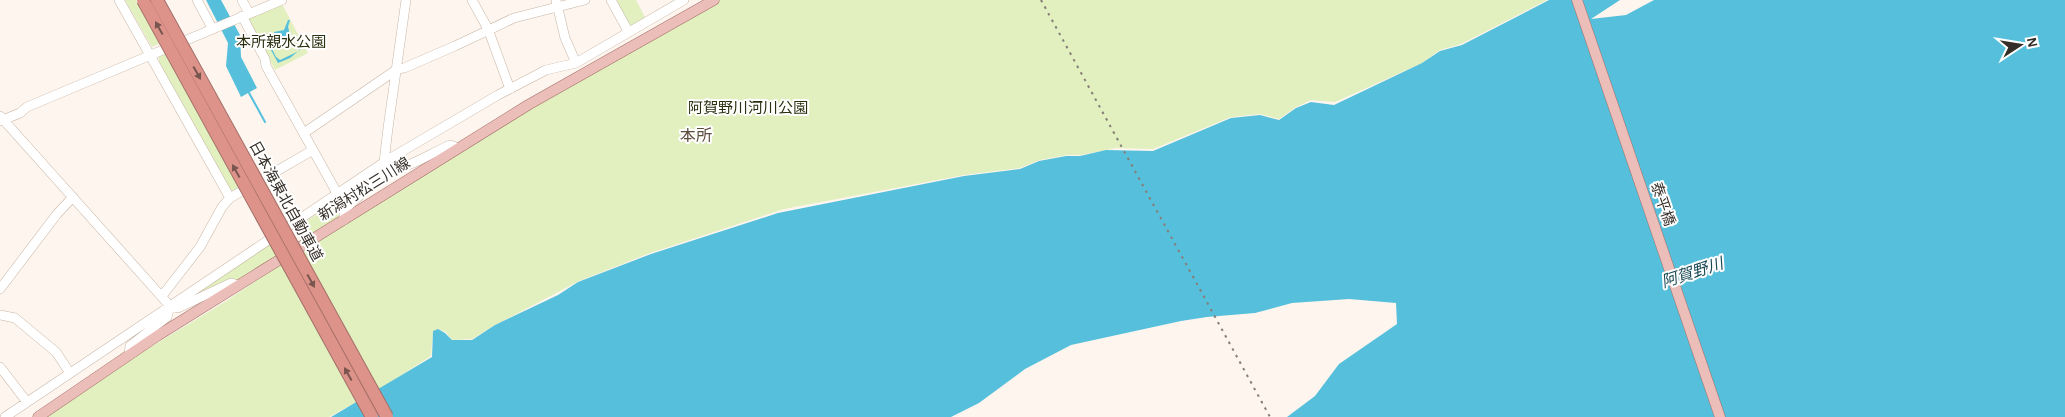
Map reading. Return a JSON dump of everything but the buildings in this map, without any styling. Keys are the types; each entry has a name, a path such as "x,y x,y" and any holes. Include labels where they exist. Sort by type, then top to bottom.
{"highway":[{"name":"日本海東北自動車道","path":"143,0 372,417"},
{"name":"日本海東北自動車道","path":"157,0 386,417"}],"main road":[{"name":"新潟村松三川線","path":"38,417 129,355 528,105 714,0"},
{"name":"泰平橋","path":"1577,0 1720,417"}],"street":[{"path":"120,0 230,198"},
{"path":"197,0 212,28"},
{"path":"242,0 266,66 337,193"},
{"path":"239,285 231,283 178,308 170,306 1,118 20,113 27,107 282,0"},
{"path":"386,166 396,70 406,0"},
{"path":"472,0 488,29 510,89"},
{"path":"304,134 396,70 455,46 521,15 557,3 585,0"},
{"path":"611,0 628,31"},
{"path":"5,417 337,193 386,166 510,89 546,70 576,63 684,0"},
{"path":"557,3 565,38 576,63"},
{"path":"344,220 344,210 386,166 417,160 450,145 459,148"},
{"path":"162,296 200,247 222,207 230,198 313,150"},
{"path":"0,289 57,214 73,197"},
{"path":"129,355 130,346 167,316 170,306"},
{"path":"0,314 15,318 56,352 70,374"},
{"path":"0,367 27,402"}],"green space":[{"path":"125,0 136,0 160,43 152,47"},
{"path":"615,0 636,0 646,19 630,28"},
{"name":"阿賀野川河川公園","path":"719,0 1547,0 1461,44 1440,50 1422,63 1335,102 1311,100 1296,107 1279,119 1260,114 1231,117 1153,149 1116,148 1081,155 1067,155 1040,160 1020,168 964,175 784,209 650,253 579,281 472,339 452,340 446,332 438,329 433,331 431,356 378,390 329,417 44,417 131,359 228,300 307,246 551,95"},
{"name":"本所親水公園","path":"282,4 308,53 275,70 248,19"},
{"path":"165,54 241,190 230,193 159,62 159,56"},
{"path":"370,174 375,181 342,208 337,219 305,239 300,225 335,203"},
{"path":"270,242 278,257 247,279 182,305 191,295"}],"water":[{"path":"206,0 221,0 240,35 241,57 257,88 241,97 226,66 228,43"},
{"name":"阿賀野川","path":"1549,0 1620,0 1591,19 1626,15 1654,0 2065,0 2065,417 1287,417 1315,396 1339,364 1397,324 1396,303 1349,299 1292,303 1255,313 1181,321 1071,345 1025,369 979,403 951,417 331,417 432,357 433,331 438,329 452,340 472,340 495,325 558,295 578,282 651,254 778,213 964,176 1020,169 1039,161 1066,156 1080,156 1106,150 1153,151 1231,118 1260,115 1279,120 1296,108 1311,102 1334,105 1422,63 1440,51 1462,45"},
{"path":"288,20 290,20 289,34 286,44 281,45 281,47 292,43 301,45 302,48 299,51 299,46 292,44 289,47 282,48 280,47 274,32 284,30"},
{"path":"264,37 266,37 276,57 280,60 298,52 278,63"}],"waterway":[{"path":"248,91 265,122"}],"railway":[{"path":"1041,0 1270,417"}],"district":[{"name":"本所","path":"696,135"}]}
